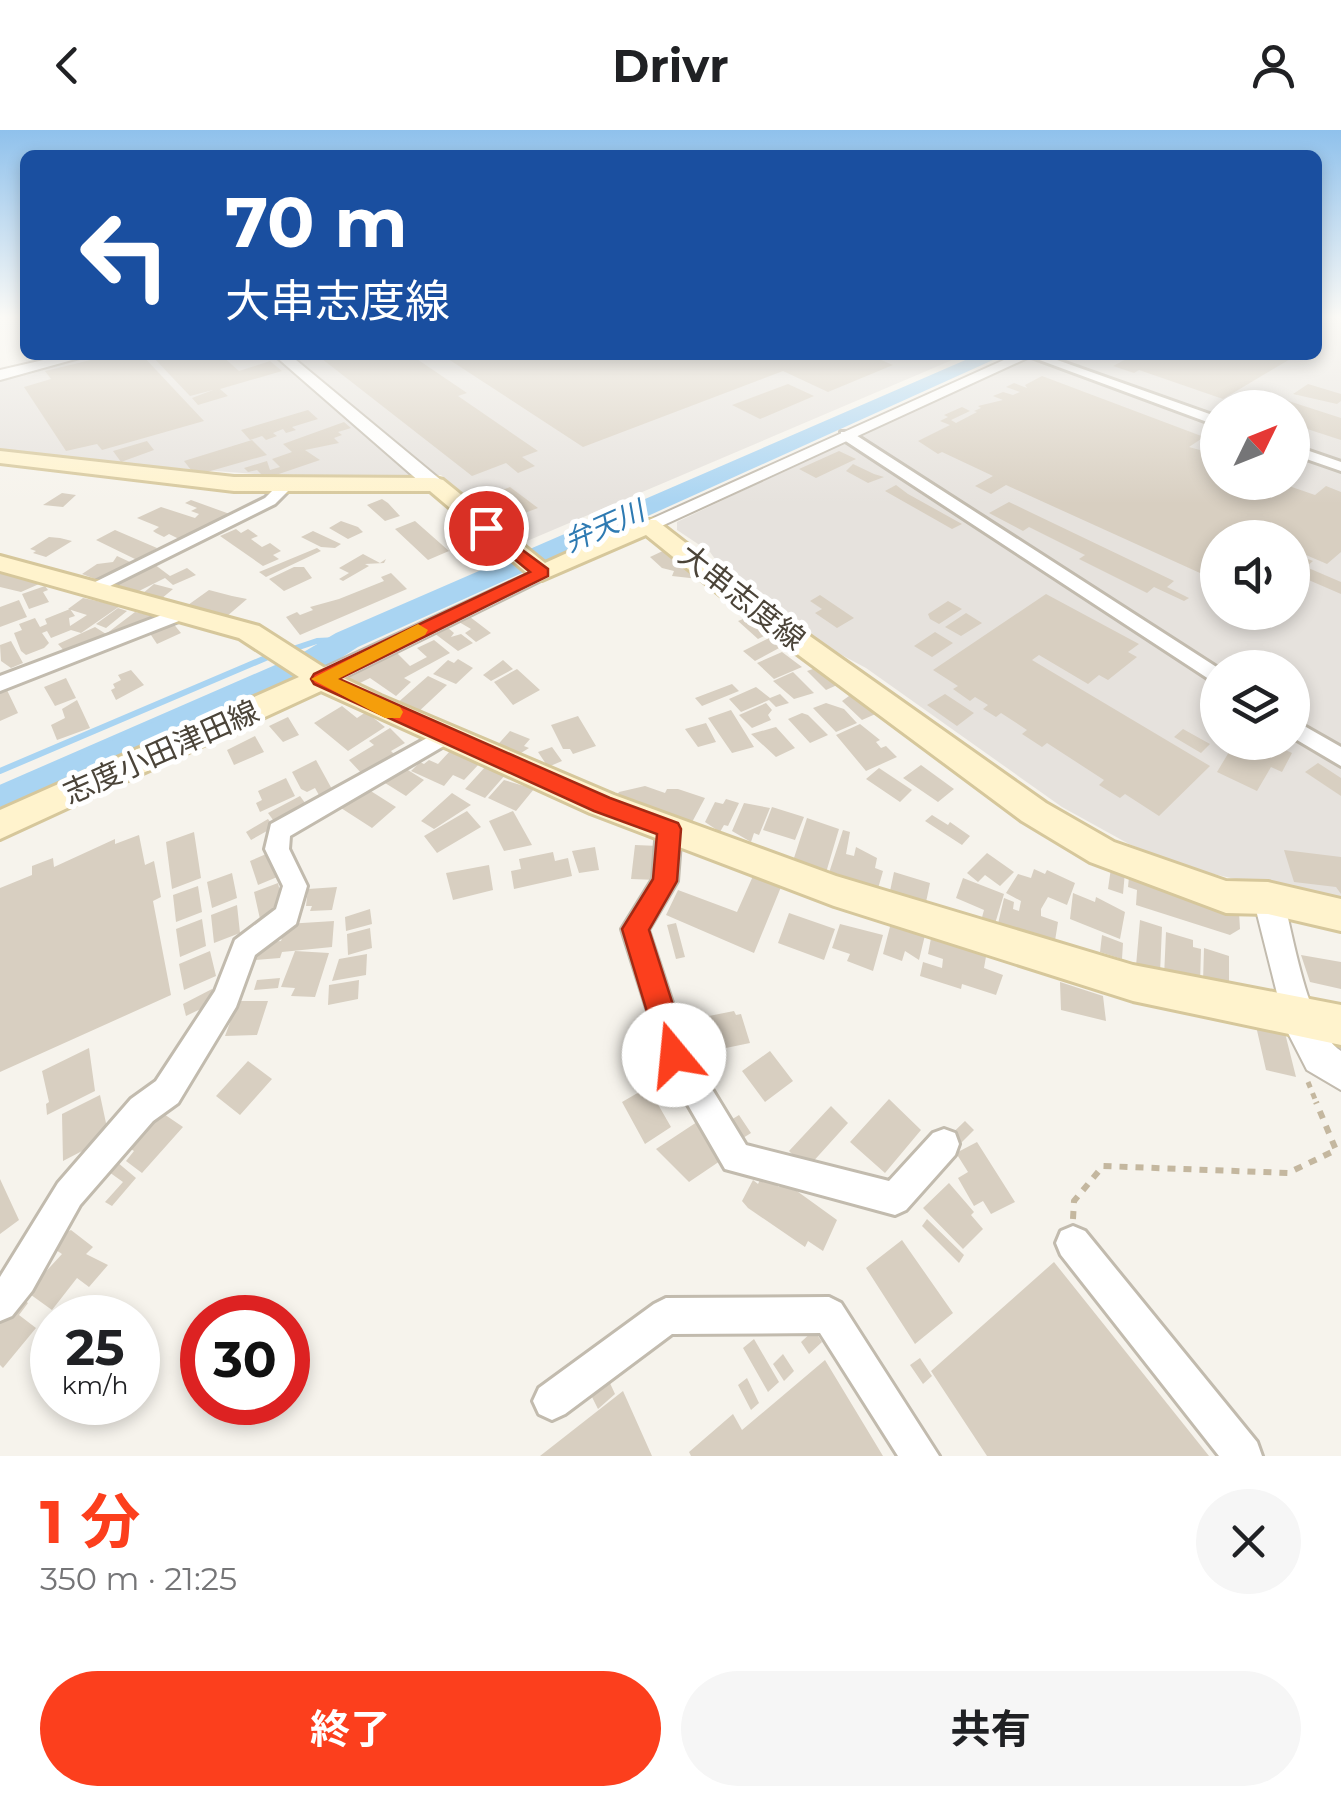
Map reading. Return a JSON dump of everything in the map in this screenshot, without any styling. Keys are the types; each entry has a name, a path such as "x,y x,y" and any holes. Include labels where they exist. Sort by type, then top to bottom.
{"main road":[{"path":"0,457 170,480 284,486 435,485 528,562"},
{"name":"大串志度線","path":"528,562 648,525 782,629 1034,812 1102,852 1226,897 1268,898 1341,914"},
{"path":"0,562 248,632 279,648 321,679 602,804 834,891 1133,984 1341,1025"},
{"name":"志度小田津田線","path":"0,825 321,679"}],"street":[{"path":"310,380 435,485"},
{"path":"648,525 973,380"},
{"path":"1100,380 1200,416"},
{"path":"846,436 1200,666"},
{"path":"1310,456 1341,467"},
{"path":"92,588 270,501 284,486"},
{"path":"321,679 528,562"},
{"path":"0,684 183,613"},
{"path":"0,1304 20,1278 69,1194 142,1110 167,1092 226,998 244,948 287,916 294,886 277,849 279,831 446,735"},
{"path":"1310,738 1341,758"},
{"path":"669,829 665,881 635,929 674,1055 736,1158 895,1199 944,1144"},
{"path":"1268,898 1298,1017 1330,1065"},
{"path":"1073,1243 1243,1456"},
{"path":"552,1402 666,1316 829,1315 920,1456"}],"path":[{"path":"1073,1243 1074,1202 1103,1166 1288,1173 1336,1150 1306,1078 1330,1065"}],"shaded area":[{"path":"0,380 906,380 520,544 441,475 271,475 108,463 0,449"},
{"path":"975,380 1341,380 1341,904 1184,867 1129,844 1062,807 866,668 825,646 725,573 710,552 677,530 677,522"}],"building":[{"path":"48,380 165,380 204,421 102,450 97,444 66,451 24,387"},
{"path":"175,380 251,380 220,389 228,396 198,405 192,398 213,390 190,396"},
{"path":"349,380 448,380 467,393 458,396 538,451 522,457 535,466 518,473 506,463 472,476"},
{"path":"480,380 760,380 583,447"},
{"path":"802,380 857,380 828,392"},
{"path":"1035,380 1052,380 1200,435 1189,447 1200,450 1200,500 1310,500 1310,493 1315,495 1326,486 1341,492 1341,552 1327,564 1310,557 1310,520 1200,520 1200,573 1006,485 991,494 975,486 993,476 942,452 938,454 918,441 950,425 940,421 948,417 944,415 962,407 970,411 951,420 956,423 977,412 974,411 981,408 978,406 1003,400 993,396 1020,392 1006,387 1014,383 1027,388 1025,385"},
{"path":"1168,380 1255,380 1238,390 1200,391"},
{"path":"788,384 814,396 760,419 732,405"},
{"path":"1308,384 1341,394 1341,401 1337,404 1310,398 1310,390 1299,390"},
{"path":"1310,408 1341,418 1341,440 1310,430"},
{"path":"308,410 318,419 292,427 296,430 273,433 277,436 266,440 262,436 250,440 241,430"},
{"path":"344,422 351,428 338,432 342,435 334,438 339,443 305,450 320,460 273,476 244,468 267,461 270,470 280,467 272,459 292,452 283,444"},
{"path":"252,440 267,455 207,472 191,470 184,461"},
{"path":"147,441 154,450 121,462 113,451"},
{"path":"839,451 856,459 816,478 799,469"},
{"path":"853,464 884,477 868,483 846,471"},
{"path":"896,485 962,524 952,529 885,491"},
{"path":"510,487 538,508 522,514 495,493"},
{"path":"62,493 76,495 63,507 43,505"},
{"path":"382,499 400,516 385,521 367,505"},
{"path":"191,500 238,517 181,540 169,534 164,537 153,531 159,527 137,518 161,507 195,518 199,514 191,511 197,508 185,503"},
{"path":"1009,502 1174,581 1167,587 1189,598 1184,601 1154,587 1147,593 1079,559 1085,555 1029,527 1023,531 989,513"},
{"path":"341,521 363,532 348,539 329,528"},
{"path":"415,521 449,551 428,560 395,529"},
{"path":"236,529 241,533 248,529 258,536 251,539 262,547 270,543 281,551 273,555 279,559 263,566 220,536"},
{"path":"115,530 157,548 137,560 96,540"},
{"path":"313,531 341,544 335,548 321,547 301,537"},
{"path":"49,537 72,541 46,557 33,553 36,551 30,549"},
{"path":"317,548 321,551 266,577 259,572"},
{"path":"667,549 708,580 672,576 674,571 662,568 650,557"},
{"path":"363,554 380,563 386,559 384,563 365,564 369,566 343,581 339,579 349,573 339,568"},
{"path":"117,556 130,562 98,580 82,574 97,564 113,562"},
{"path":"150,561 170,576 187,568 196,575 173,585 165,578 139,591 107,585"},
{"path":"294,567 304,567 312,578 284,591 269,579"},
{"path":"1310,569 1341,582 1341,594 1310,581"},
{"path":"0,573 39,584 21,592 0,587"},
{"path":"391,573 407,589 300,635 286,617 384,581 381,577"},
{"path":"154,584 173,589 161,599 142,594"},
{"path":"45,586 48,590 43,592 49,602 29,609 22,594"},
{"path":"209,590 247,599 226,617 188,605"},
{"path":"1046,594 1139,644 1128,652 1137,657 1108,680 1099,675 1088,684 1039,655 1032,660 1210,766 1159,816 1125,794 1120,798 1099,785 1104,780 1047,743 1042,747 1022,734 1027,730 1001,713 996,717 983,709 988,705 975,697 970,701 953,689 958,686 933,670"},
{"path":"820,595 854,618 837,628 815,613 822,609 810,601"},
{"path":"83,598 120,606 81,633 71,630 51,638 47,631 42,633 49,643 44,648 26,655 21,651 14,633 22,630 19,624 35,618 40,627 47,624 45,619","holes":["71,610 87,615 70,626 69,618 75,616"]},
{"path":"19,600 27,617 0,627 0,607"},
{"path":"948,601 962,609 939,624 930,619 928,614"},
{"path":"118,608 127,611 106,628 96,624"},
{"path":"135,612 161,617 111,637 102,635 67,654 58,644 95,627 106,634"},
{"path":"966,613 982,623 961,636 945,627"},
{"path":"751,616 774,631 758,639 738,621"},
{"path":"470,617 491,633 476,642 465,633 471,629 459,622"},
{"path":"172,622 181,633 157,644 149,632"},
{"path":"447,627 454,633 451,637 461,634 473,643 458,651 434,633"},
{"path":"783,631 794,640 755,661 743,651"},
{"path":"935,632 953,643 932,657 914,646"},
{"path":"434,640 450,653 404,678 411,682 396,696 370,678 356,685 347,676 397,653 410,666 427,657 417,648"},
{"path":"11,641 23,663 11,668 1,661 0,645"},
{"path":"782,652 802,667 774,679 757,663"},
{"path":"458,659 473,668 456,684 433,674 448,660 454,663"},
{"path":"503,660 513,669 491,681 483,675"},
{"path":"819,667 846,681 826,690 807,671"},
{"path":"517,669 540,690 513,705 494,682"},
{"path":"131,670 144,685 116,700 111,690 115,688 113,684 121,680 118,675"},
{"path":"793,672 814,693 794,699 773,681"},
{"path":"428,676 447,685 415,715 395,705"},
{"path":"66,678 76,698 55,706 44,687"},
{"path":"732,684 739,691 702,706 695,698"},
{"path":"756,687 770,698 780,694 789,703 776,707 769,700 741,712 729,699"},
{"path":"6,688 18,713 0,721 0,691"},
{"path":"856,691 880,712 862,720 842,701"},
{"path":"945,694 974,713 957,726 927,705"},
{"path":"77,700 90,728 57,740 51,725 65,718 62,709"},
{"path":"766,703 772,710 768,715 771,720 752,728 739,715"},
{"path":"826,703 844,709 857,723 836,732 813,708"},
{"path":"342,706 357,718 366,712 385,727 348,751 314,723"},
{"path":"731,710 754,747 732,753 708,718"},
{"path":"802,713 828,735 810,743 788,719"},
{"path":"578,716 596,746 573,754 570,749 563,749 551,725"},
{"path":"288,717 299,735 283,742 269,726"},
{"path":"706,723 716,742 698,747 685,729"},
{"path":"860,724 880,740 876,742 881,748 886,746 897,757 866,771 836,735"},
{"path":"776,727 795,748 776,757 751,734"},
{"path":"390,728 405,743 391,751 397,757 364,776 349,760 374,745 369,741"},
{"path":"1183,729 1200,738 1200,752 1174,737"},
{"path":"510,731 530,739 524,746 529,748 513,758 493,750"},
{"path":"255,736 264,752 234,765 227,750"},
{"path":"552,747 562,761 548,767 538,752"},
{"path":"450,751 480,763 464,780 453,775 444,786 411,771 420,762 438,764"},
{"path":"316,760 333,791 320,797 315,788 307,792 301,789 292,772"},
{"path":"1224,760 1288,760 1282,772 1271,767 1257,791 1217,772"},
{"path":"1318,763 1341,778 1341,796 1305,772"},
{"path":"921,765 954,789 938,802 903,778"},
{"path":"486,766 506,774 485,798 465,789"},
{"path":"403,767 424,780 406,796 385,783"},
{"path":"879,768 912,790 900,802 866,779"},
{"path":"286,778 295,796 260,812 256,803 262,800 258,791"},
{"path":"504,780 534,789 516,811 488,798"},
{"path":"645,786 665,793 667,789 678,789 705,798 690,826 614,800 619,792"},
{"path":"366,788 396,807 372,828 341,808"},
{"path":"452,793 471,805 434,829 421,821"},
{"path":"300,796 308,807 276,824 268,813"},
{"path":"726,799 739,803 728,826 724,825 720,832 705,822 715,802 723,804"},
{"path":"744,803 770,808 759,835 754,833 751,842 732,831"},
{"path":"772,807 804,817 795,840 763,830"},
{"path":"467,811 481,827 437,853 424,836"},
{"path":"513,811 532,845 504,851 489,821"},
{"path":"932,815 970,836 962,845 925,821"},
{"path":"807,818 839,829 825,876 817,874 819,869 793,861"},
{"path":"268,819 274,827 251,840 246,832"},
{"path":"843,830 850,832 846,854 854,856 856,847 877,858 875,868 883,871 877,892 828,876"},
{"path":"194,832 201,878 172,889 166,842"},
{"path":"139,835 145,865 154,861 161,897 153,901 171,995 0,1072 0,888 32,875 32,866 53,858 54,867 115,839 115,844"},
{"path":"635,845 659,846 657,880 631,879"},
{"path":"595,847 599,870 579,873 572,851"},
{"path":"1284,850 1341,857 1341,894 1336,887 1294,882"},
{"path":"273,851 282,875 258,885 250,861"},
{"path":"553,852 555,861 568,858 572,876 514,889 511,871 521,869 519,859"},
{"path":"987,853 1014,872 1000,886 985,875 978,882 967,873"},
{"path":"489,865 493,890 453,900 446,873"},
{"path":"1111,868 1125,872 1123,894 1108,889"},
{"path":"1034,869 1045,874 1047,870 1075,883 1067,905 1048,897 1041,909 1041,916 1058,922 1054,947 997,928 1004,898 1014,902 1013,909 1019,911 1021,901 1006,893 1018,874 1031,878"},
{"path":"894,872 930,883 925,907 889,896"},
{"path":"232,873 237,898 212,908 207,882"},
{"path":"753,876 781,887 754,953 666,915 678,890 737,912"},
{"path":"1129,877 1239,912 1240,929 1230,935 1136,905 1137,890 1128,887"},
{"path":"963,878 1004,894 994,927 981,921 984,910 956,898"},
{"path":"278,883 284,910 260,919 254,892"},
{"path":"198,886 202,912 176,922 173,895"},
{"path":"337,887 332,910 310,911 312,906 306,906 308,889"},
{"path":"1073,893 1095,902 1096,897 1125,912 1120,939 1070,919"},
{"path":"237,905 240,933 214,943 211,915"},
{"path":"370,909 372,924 346,931 345,917"},
{"path":"789,913 835,929 824,960 778,943"},
{"path":"202,919 206,946 180,957 176,929"},
{"path":"892,919 926,931 919,960 905,951 902,961 883,954"},
{"path":"1140,920 1162,927 1160,974 1136,966"},
{"path":"334,921 332,947 282,952 280,958 255,960 260,943 281,941 286,924"},
{"path":"676,923 685,957 676,959 667,925"},
{"path":"840,924 883,935 873,971 847,961 850,954 832,948"},
{"path":"370,928 372,948 348,955 347,934"},
{"path":"1166,932 1193,940 1193,947 1201,949 1200,985 1164,977"},
{"path":"932,933 987,951 984,968 1003,975 996,995 920,976 923,962 942,968 943,959 928,954"},
{"path":"1102,935 1123,943 1122,959 1100,952"},
{"path":"1204,948 1229,956 1229,992 1203,982"},
{"path":"210,951 216,976 184,990 179,964"},
{"path":"295,951 329,953 315,997 291,996 295,988 281,987"},
{"path":"367,954 366,975 332,981 339,959"},
{"path":"1301,955 1341,962 1341,989 1310,982"},
{"path":"280,978 278,988 254,990 257,980"},
{"path":"359,980 358,999 328,1005 329,985"},
{"path":"1060,982 1103,996 1106,1021 1061,1010"},
{"path":"212,989 215,1002 186,1016 183,1004"},
{"path":"238,1001 268,1001 257,1035 225,1036"},
{"path":"734,1011 741,1014 750,1043 692,1055 684,1021"},
{"path":"1256,1026 1285,1033 1296,1077 1266,1070"},
{"path":"89,1048 95,1091 47,1115 49,1102 42,1071"},
{"path":"770,1051 793,1081 765,1102 742,1071"},
{"path":"248,1061 272,1079 240,1115 216,1096"},
{"path":"648,1087 671,1127 645,1144 622,1102"},
{"path":"100,1095 109,1137 63,1161 62,1114"},
{"path":"889,1099 921,1130 885,1173 850,1142"},
{"path":"831,1106 848,1123 810,1165 802,1164 789,1151"},
{"path":"158,1110 183,1127 142,1173 126,1161 134,1151 126,1146"},
{"path":"739,1115 751,1133 743,1138 731,1120"},
{"path":"700,1120 723,1159 689,1182 656,1149"},
{"path":"965,1121 974,1130 947,1157 938,1147"},
{"path":"977,1142 1015,1202 991,1214 983,1201 974,1206 958,1178 968,1172 956,1153"},
{"path":"117,1162 136,1178 112,1206 105,1202 123,1182 109,1172"},
{"path":"762,1176 779,1187 783,1181 837,1220 823,1251 808,1241 805,1247 742,1201 753,1180 758,1184"},
{"path":"0,1179 19,1220 0,1234"},
{"path":"949,1183 983,1229 963,1249 923,1208"},
{"path":"927,1219 964,1255 959,1263 922,1226"},
{"path":"71,1230 93,1247 86,1254 108,1265 89,1287 77,1278 64,1295 31,1295 27,1292 62,1254 53,1248 60,1235"},
{"path":"902,1240 953,1313 915,1344 866,1268"},
{"path":"1054,1262 1209,1456 987,1456 931,1371"},
{"path":"19,1296 28,1303 19,1315 30,1323 30,1335 3,1368 0,1365 0,1323"},
{"path":"814,1330 822,1342 809,1354 801,1342"},
{"path":"754,1339 779,1382 768,1392 743,1348"},
{"path":"783,1354 794,1371 784,1381 773,1364"},
{"path":"920,1358 932,1376 923,1384 910,1365"},
{"path":"825,1360 883,1456 691,1456 689,1452 733,1414 742,1430"},
{"path":"747,1378 759,1403 751,1410 738,1385"},
{"path":"609,1381 615,1394 598,1409 591,1395"},
{"path":"623,1391 652,1456 540,1456"}],"waterway":[{"name":"弁天川","path":"0,805 285,678 347,640 938,380"},
{"path":"287,651 317,641 338,640"},
{"path":"301,657 347,640"},
{"path":"0,771 275,654"},
{"path":"0,788 285,664"}],"slow traffic":[{"path":"392,712 321,679 418,630"}],"route":[{"path":"486,528 542,573 321,679 602,804 669,829 665,881 635,929 674,1055"}]}
